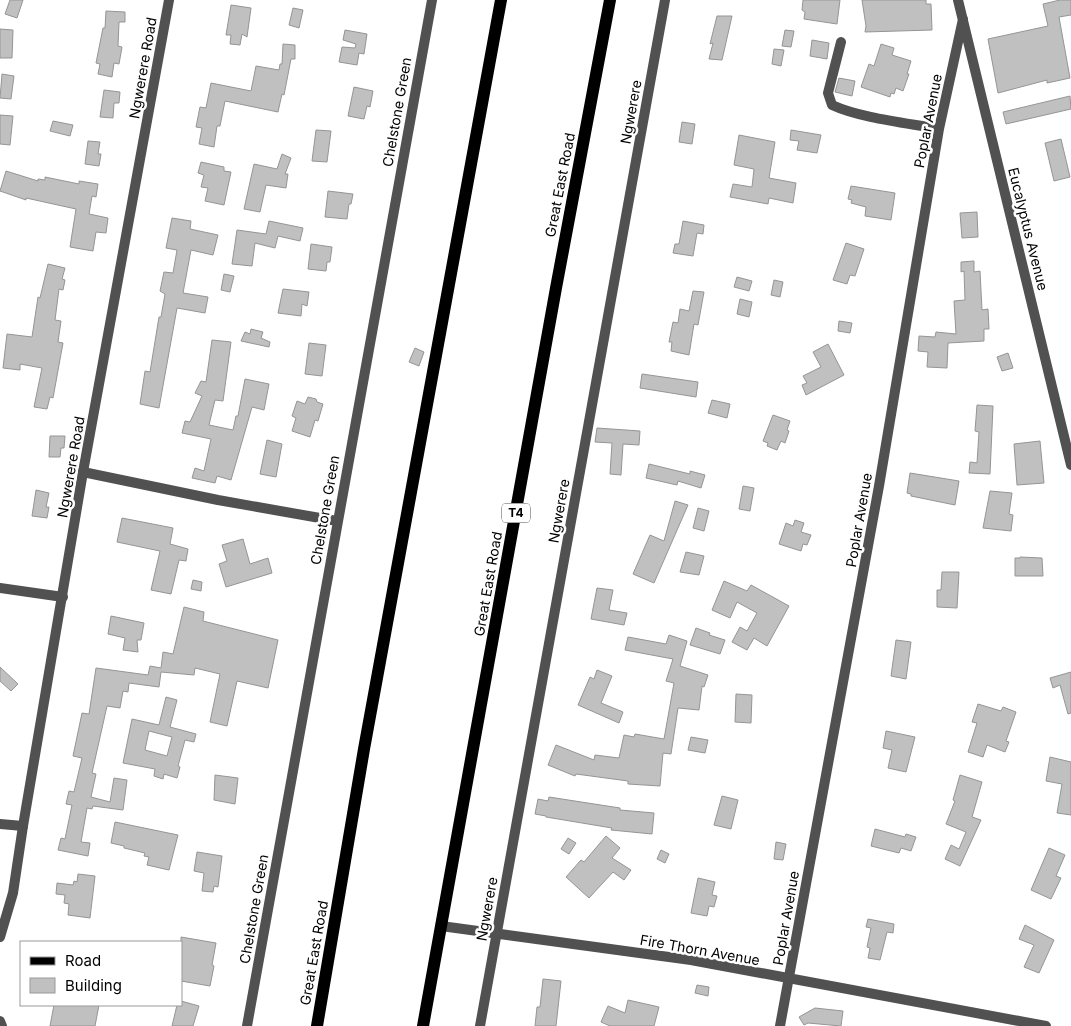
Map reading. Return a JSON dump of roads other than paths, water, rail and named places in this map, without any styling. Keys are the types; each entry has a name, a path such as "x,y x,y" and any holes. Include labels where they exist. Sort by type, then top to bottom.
{"main road":[{"name":"Great East Road","path":"317,1026 364,749 501,0"},
{"name":"Great East Road","path":"423,1026 610,0"}],"street":[{"name":"Ngwerere Road","path":"0,937 13,893 22,826 63,598 83,472 169,0"},
{"name":"Chelstone Green","path":"247,1026 432,0"},
{"name":"Ngwerere","path":"480,1026 665,0"},
{"name":"Eucalyptus Avenue","path":"958,0 1071,465"},
{"name":"Poplar Avenue","path":"780,1026 879,486 939,129 963,19"},
{"path":"841,42 828,93 832,105 840,109 939,129"},
{"path":"83,472 218,500 337,521"},
{"path":"0,588 63,598"},
{"path":"0,824 22,826"},
{"name":"Fire Thorn Avenue","path":"441,926 691,960 1046,1026"},
{"path":"0,1021 2,1026"}]}
